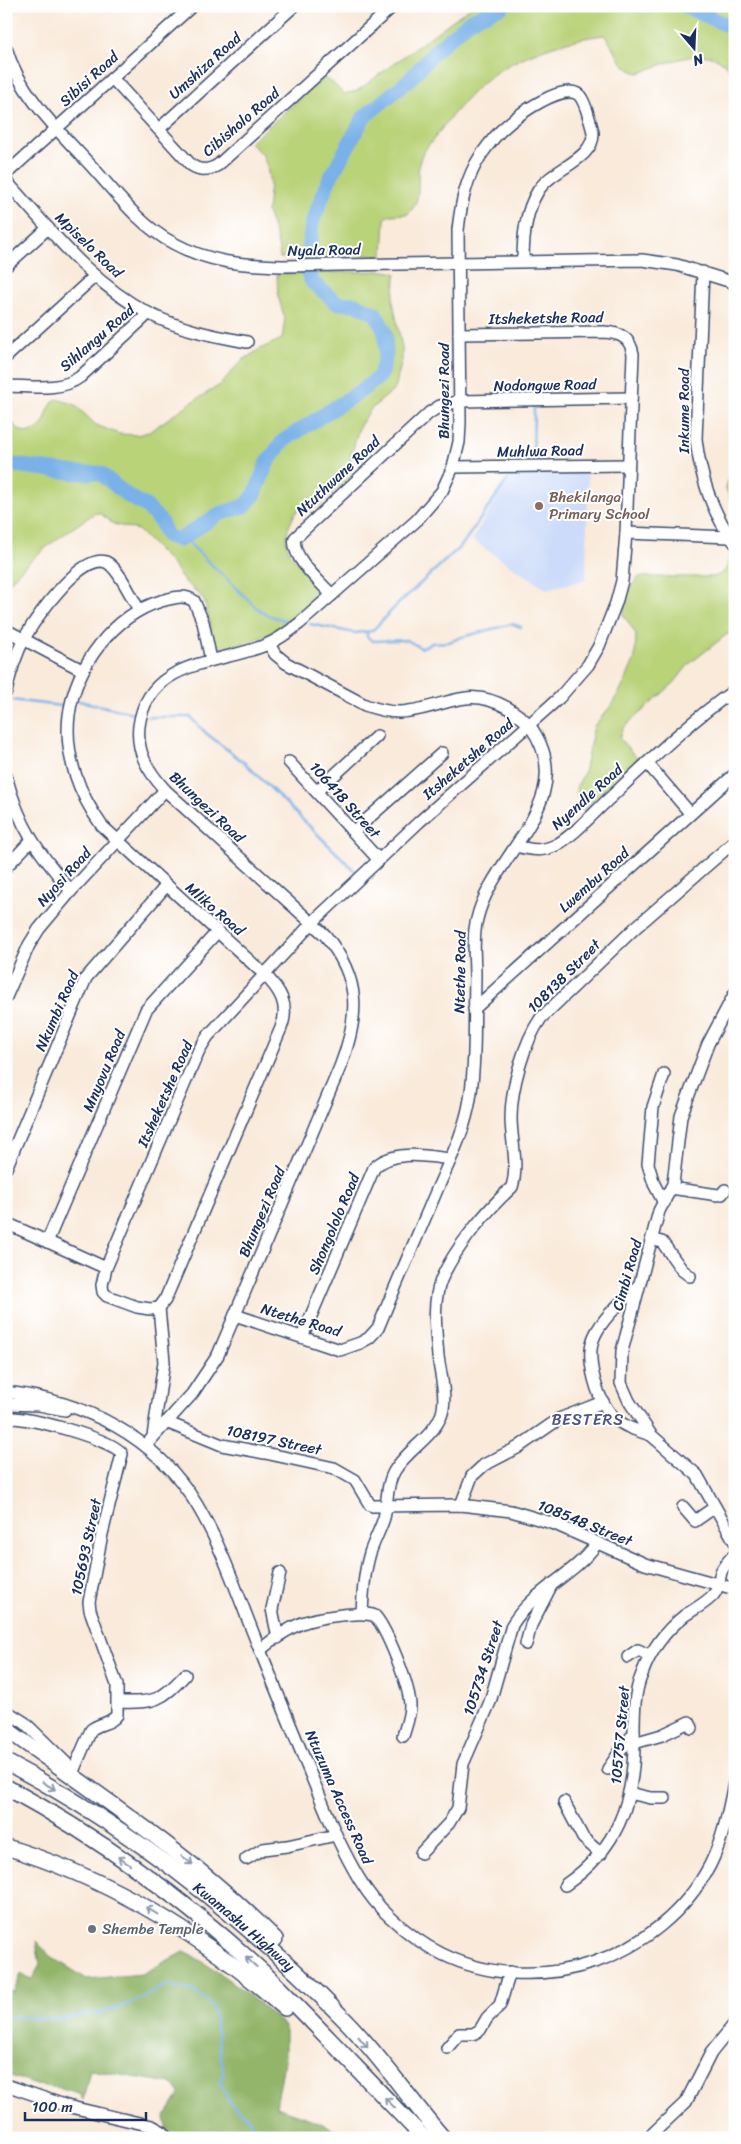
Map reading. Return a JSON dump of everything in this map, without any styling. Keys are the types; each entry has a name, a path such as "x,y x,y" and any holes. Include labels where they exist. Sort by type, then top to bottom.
{"main road":[{"path":"6,1729 73,1773 168,1846 242,1907 316,1983 347,2022"},
{"name":"Kwamashu Highway","path":"6,1762 97,1814 189,1880 254,1933 347,2022 443,2138"},
{"name":"Kwamashu Highway","path":"6,1787 88,1836 184,1905 265,1975 424,2138"},
{"path":"6,1847 31,1854 92,1879 147,1907 186,1931 254,1980 369,2081"}],"street":[{"name":"Sibisi Road","path":"6,174 192,6"},
{"name":"Umshiza Road","path":"159,129 294,6"},
{"name":"Cibisholo Road","path":"112,78 191,165 201,170 212,168 393,6"},
{"name":"Nyala Road","path":"6,48 22,82 58,128 116,194 161,236 182,248 214,260 238,264 283,266 615,259 655,261 703,272 735,283"},
{"name":"Bhungezi Road","path":"150,1441 192,1394 211,1367 236,1315 340,1067 353,1026 354,1000 348,970 334,947 312,923 154,778 142,757 138,740 140,716 151,694 163,681 179,671 269,644 300,623 416,521 434,502 453,467 459,442 458,230 462,197 480,156 498,134 523,112 555,95 569,91 574,92 584,102 592,126 592,142 587,152 548,178 537,192 527,219 523,261"},
{"name":"Mpiselo Road","path":"6,181 95,276 148,314 188,328 247,342"},
{"path":"6,266 48,228"},
{"name":"Inkume Road","path":"703,272 696,439 698,457 708,494 732,540"},
{"path":"6,357 95,276"},
{"name":"Sihlangu Road","path":"6,386 56,386 71,384 80,378 148,314"},
{"name":"Itsheketshe Road","path":"159,1308 137,1307 107,1296 103,1292 102,1285 106,1268 199,1050 208,1036 312,923 378,860 559,698 578,678 599,646 620,593 626,533 633,354 629,342 622,335 604,332 459,334"},
{"name":"Nodongwe Road","path":"460,401 631,398"},
{"name":"Ntuthwane Road","path":"332,595 298,556 293,545 295,538 430,413 452,401 460,401"},
{"name":"Muhlwa Road","path":"453,467 628,465"},
{"path":"626,533 732,540"},
{"path":"6,692 13,664 24,639 49,601 85,567 96,562 105,562 112,566 138,610"},
{"name":"Mliko Road","path":"159,1308 165,1300 211,1195 284,1020 284,1001 273,983 264,974 102,826 86,802 75,775 69,750 69,716 71,702 82,670 105,639 138,610 170,598 190,598 201,613 211,660"},
{"path":"6,630 82,670"},
{"name":"Ntethe Road","path":"236,1315 340,1350 360,1343 378,1328 464,1124 473,1076 477,919 493,880 516,846 541,803 547,778 544,756 529,725 501,705 489,700 470,697 449,700 410,711 390,712 365,706 286,663 269,644"},
{"name":"Nyendle Road","path":"516,846 541,850 564,841 647,763 718,702 735,690"},
{"path":"317,791 377,736"},
{"path":"354,831 442,752"},
{"name":"106418 Street","path":"289,762 354,831 378,860"},
{"path":"647,763 690,813"},
{"name":"Lwembu Road","path":"474,1009 735,774"},
{"path":"6,776 16,811 31,841 71,891"},
{"name":"Nyosi Road","path":"6,997 32,938 71,891 165,790"},
{"path":"6,867 31,841"},
{"name":"108138 Street","path":"362,1613 364,1581 370,1553 386,1506 389,1486 394,1471 403,1459 432,1431 442,1414 443,1399 436,1335 436,1308 441,1281 453,1260 488,1212 515,1190 512,1105 523,1054 536,1026 541,1018 635,928 735,841"},
{"name":"Nkumbi Road","path":"6,1168 86,978 166,886"},
{"name":"Mnyovu Road","path":"47,1242 146,1010 218,931"},
{"name":"Cimbi Road","path":"735,993 731,1009 708,1044 681,1116 674,1177 671,1188 659,1211 653,1240 622,1351 620,1374 622,1387 628,1401 651,1435 697,1475 735,1542"},
{"path":"664,1074 653,1107 648,1164 654,1184 664,1203"},
{"name":"Shongololo Road","path":"302,1337 374,1168 386,1159 406,1156 450,1159"},
{"path":"671,1188 718,1195 722,1194 725,1190"},
{"path":"6,1223 106,1268"},
{"path":"653,1240 662,1242 682,1270 690,1276"},
{"path":"639,1286 601,1324 592,1342 590,1352 592,1368 603,1402 618,1421 651,1435"},
{"path":"150,1441 164,1362 159,1308"},
{"name":"Ntuzuma Access Road","path":"6,1392 65,1403 95,1414 150,1441 196,1504 231,1578 336,1836 367,1890 388,1916 406,1931 439,1952 457,1960 510,1972 550,1972 593,1963 622,1951 666,1922 694,1890 716,1851 724,1828 735,1778"},
{"path":"461,1505 472,1476 484,1465 517,1448 559,1419 603,1402"},
{"name":"Ntuzuma Access Road","path":"6,1404 39,1405 62,1409 108,1422"},
{"name":"105693 Street","path":"6,1418 20,1418 76,1432 121,1452 122,1457 102,1534 89,1602 90,1610 113,1669 119,1702"},
{"name":"108197 Street","path":"166,1422 222,1445 334,1468 356,1480 366,1497"},
{"name":"108548 Street","path":"366,1497 373,1506 461,1505 494,1508 536,1518 645,1564 718,1586 735,1589"},
{"path":"683,1507 694,1521 715,1507"},
{"name":"105734 Street","path":"421,1853 449,1823 458,1808 463,1764 490,1702 512,1624 535,1597 581,1563 597,1543"},
{"name":"105757 Street","path":"565,1885 587,1869 601,1854 620,1822 630,1793 633,1769 635,1700 640,1677 649,1655 681,1619 713,1595 722,1572 735,1554"},
{"path":"278,1638 272,1609 280,1574"},
{"path":"526,1644 531,1625 552,1584"},
{"path":"260,1650 307,1621 362,1613 372,1614 379,1621 407,1688 409,1715 403,1736"},
{"path":"628,1657 638,1650 649,1655"},
{"path":"6,1711 25,1723 73,1773 91,1730 96,1725 108,1723 115,1718 119,1702 147,1702 160,1699 185,1675"},
{"path":"608,1769 622,1746 634,1738 662,1735 690,1725"},
{"path":"630,1793 652,1798 665,1798"},
{"path":"564,1802 583,1838 601,1854"},
{"path":"246,1858 263,1849 280,1848 336,1836"},
{"path":"447,2048 459,2034 473,2034 480,2030 487,2018 500,2005 510,1972"},
{"path":"648,2138 686,2102 711,2053 735,2023"},
{"path":"6,2084 67,2106 152,2126 163,2132 166,2138"},
{"path":"8,2138 21,2138"}],"shaded area":[{"name":"Bhekilanga Primary School","path":"588,470 586,580 546,589 472,540 511,473"}],"green space":[{"path":"472,6 735,6 735,75 721,61 713,57 703,56 692,56 669,62 639,73 632,71 622,63 604,35 577,39 524,57 483,82 445,124 426,149 420,160 418,195 413,208 408,214 390,215 385,218 383,255 280,258 277,239 267,212 270,183 267,167 263,155 250,143 323,78 333,83 344,94 357,91"},
{"path":"384,271 396,273 393,301 402,348 402,360 395,389 371,409 359,427 351,456 350,477 318,506 302,508 295,513 288,529 286,541 289,552 318,587 312,602 275,632 222,649 213,640 205,602 201,596 182,579 173,565 138,530 113,524 100,513 95,513 48,546 6,586 6,409 16,428 26,433 40,427 56,399 74,404 96,425 119,434 137,435 149,432 220,385 240,362 260,349 282,339 285,319 278,296 277,274"},
{"path":"735,448 735,509 726,489"},
{"path":"735,546 735,631 726,635 689,664 674,683 623,728 619,738 639,760 582,810 576,788 584,773 594,726 610,707 624,684 635,658 636,634 623,614 627,591 639,577 713,577 719,575 726,569"},
{"path":"36,1941 50,1956 87,1979 142,1974 185,1951 237,1986 285,2026 285,2057 276,2107 319,2122 348,2138 169,2138 165,2117 180,2093 171,2083 90,2070 83,2100 79,2093 61,2088 36,2085 6,2074 6,1989 14,1992 21,1974 31,1980 40,1965"}],"waterway":[{"path":"6,464 77,473 100,473 128,496 146,506 161,522 167,536 179,540 219,514 245,506 255,494 267,463 283,441 365,388 380,376 386,354 385,332 376,314 355,304 337,303 312,282 307,270 312,223 329,180 364,117 409,80 438,48 471,20 503,6"},
{"path":"685,6 735,29"},
{"path":"533,459 534,406"},
{"path":"310,624 355,633 372,631 397,605 462,545 508,479"},
{"path":"184,535 191,545 256,607 265,614 287,621"},
{"path":"367,632 367,637 373,641 407,640 421,648 432,643 449,642 512,624 521,627"},
{"path":"11,700 61,706"},
{"path":"79,701 133,713"},
{"path":"148,717 190,717 207,734 246,764 356,872"},
{"path":"6,2017 54,2019 98,2013 129,2004 167,1985 194,1991 213,2007 223,2070 223,2076 219,2081 232,2105 250,2119 258,2138"}],"place":[{"name":"Bhekilanga Primary School","path":"539,506"},
{"name":"Shembe Temple","path":"92,1929"}],"district":[{"name":"BESTERS","path":"588,1419"}]}
